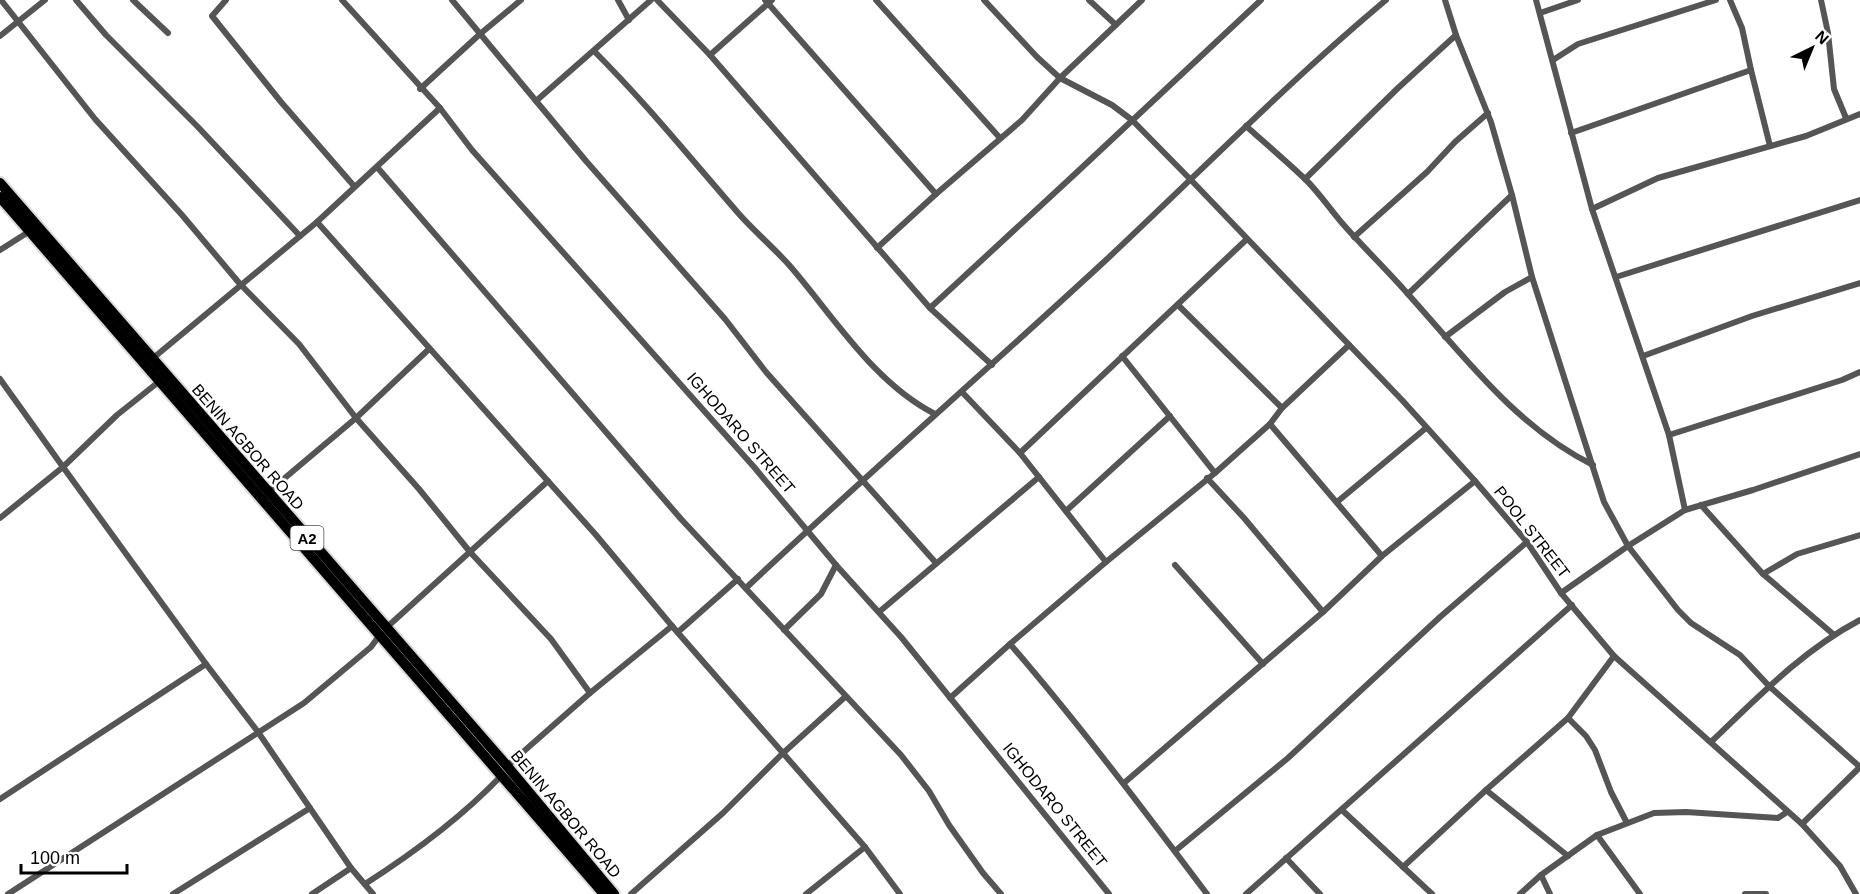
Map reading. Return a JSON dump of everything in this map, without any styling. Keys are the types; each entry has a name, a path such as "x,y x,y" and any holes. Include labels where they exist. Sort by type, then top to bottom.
{"highway":[{"name":"BENIN AGBOR ROAD","path":"0,183 152,360 163,379 614,894"},
{"name":"BENIN AGBOR ROAD","path":"0,197 267,493 383,632"},
{"name":"BENIN AGBOR ROAD","path":"504,771 604,894"}],"street":[{"path":"1,0 95,119 182,215 240,284 299,344 356,418 419,489 470,552 551,639 590,693"},
{"path":"0,36 45,0"},
{"path":"76,0 106,35 197,126 300,236"},
{"path":"133,0 168,33"},
{"path":"226,0 212,16 281,102 354,186"},
{"name":"IGHODARO STREET","path":"342,0 420,89 440,108 472,150 739,450 836,565 879,612 1058,828 1109,894"},
{"path":"452,0 536,101 725,319 766,372 936,563"},
{"path":"420,89 521,0"},
{"path":"618,0 629,20"},
{"path":"536,101 651,0"},
{"path":"657,0 710,55 930,308 992,365"},
{"path":"876,0 1000,138"},
{"name":"POOL STREET","path":"984,0 1037,57 1060,78 1112,105 1132,120 1191,180 1402,400 1474,481 1527,542 1561,593 1614,656 1712,741 1802,824 1840,866 1856,894"},
{"path":"1089,0 1116,25"},
{"path":"877,248 1022,120 1060,78 1142,0"},
{"path":"930,308 1261,0"},
{"path":"747,587 863,479 992,365 1246,126 1386,0"},
{"path":"1445,0 1456,35 1488,113 1512,195 1532,277 1604,502 1628,546 1678,610 1691,623 1740,655 1769,686 1860,767 1802,824"},
{"path":"1536,0 1592,208 1669,435 1685,510"},
{"path":"1540,13 1578,0"},
{"path":"1553,60 1578,44 1716,0"},
{"path":"1730,0 1742,28 1770,146"},
{"path":"1821,0 1828,33 1834,89 1846,118"},
{"path":"710,55 768,1 936,194"},
{"path":"1305,179 1456,35"},
{"path":"594,51 635,92 743,218 789,264 852,343 907,397 935,414"},
{"path":"1571,133 1751,70"},
{"path":"152,360 240,284 317,222 440,108"},
{"path":"1354,237 1427,172 1455,142 1488,113"},
{"path":"1592,208 1658,178 1806,136 1860,114"},
{"path":"1246,126 1305,179 1464,359 1525,420 1557,444 1593,465"},
{"path":"377,167 681,519 747,587 908,764 929,791 949,825 983,873 1001,894"},
{"path":"1408,294 1512,195"},
{"path":"1616,277 1860,202"},
{"path":"317,222 596,535 782,754 865,847 900,894"},
{"path":"0,250 30,231"},
{"path":"1020,453 1247,239"},
{"path":"1444,337 1505,292 1532,277"},
{"path":"1643,357 1752,316 1860,283"},
{"path":"1178,305 1282,408"},
{"path":"950,698 1106,562 1215,473 1270,424 1282,408 1349,345"},
{"path":"267,493 356,418 429,349"},
{"path":"1122,356 1215,473"},
{"path":"1669,435 1842,380 1860,372"},
{"path":"0,518 25,500 117,415 163,379"},
{"path":"0,380 258,732 351,868 373,894"},
{"path":"962,392 1020,453 1106,562"},
{"path":"1066,511 1170,416"},
{"path":"1270,424 1382,556"},
{"path":"1337,502 1426,428"},
{"path":"1561,593 1685,510 1860,454"},
{"path":"879,612 1039,477"},
{"path":"1207,478 1323,612"},
{"path":"8,894 304,703 371,647 383,632 548,481"},
{"path":"1124,783 1323,612 1382,556 1474,481"},
{"path":"1701,505 1763,574 1833,634"},
{"path":"1763,574 1797,554 1860,535"},
{"path":"1175,851 1288,758 1440,617 1527,542"},
{"path":"784,630 821,594 836,565"},
{"path":"1174,565 1263,664"},
{"path":"678,632 738,579"},
{"path":"1246,894 1572,605"},
{"path":"1712,741 1769,686 1833,634 1860,620"},
{"path":"365,884 414,852 478,801 504,771 590,693 672,626"},
{"path":"1010,644 1124,783 1207,894"},
{"path":"1403,867 1568,718 1614,656"},
{"path":"0,799 206,664"},
{"path":"631,894 723,813 782,754 845,697"},
{"path":"1568,718 1586,736 1595,750 1611,792 1627,823"},
{"path":"1486,790 1568,856"},
{"path":"173,894 310,808"},
{"path":"1342,810 1432,894"},
{"path":"1520,894 1541,875 1597,835 1654,813 1686,812 1778,818 1787,812"},
{"path":"1597,835 1640,894"},
{"path":"806,894 865,847"},
{"path":"1286,858 1320,894"},
{"path":"312,894 351,868"},
{"path":"1541,875 1550,894"},
{"path":"1745,894 1766,894"}]}
